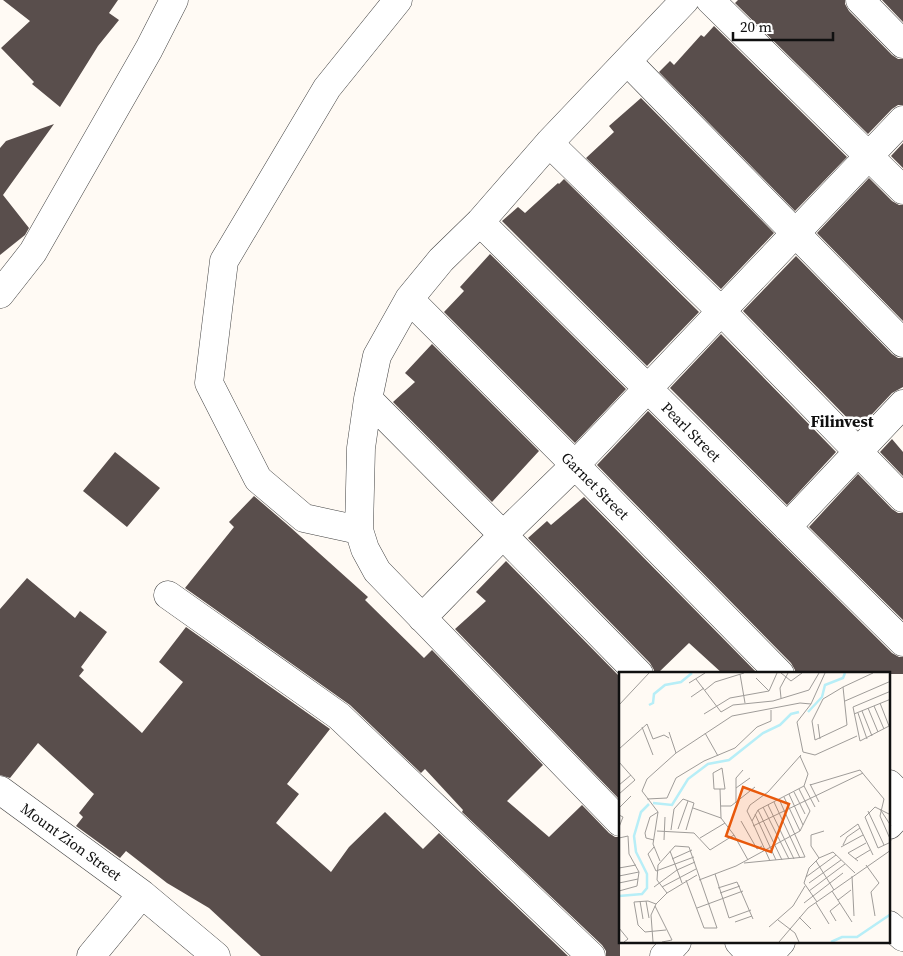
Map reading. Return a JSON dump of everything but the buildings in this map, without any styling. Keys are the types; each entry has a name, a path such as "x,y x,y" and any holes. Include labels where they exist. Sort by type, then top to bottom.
{"street":[{"path":"0,294 33,252 149,49 174,0"},
{"path":"359,530 304,518 258,478 208,383 224,261 327,88 398,0"},
{"path":"619,821 377,571 365,550 359,530 362,448 368,400 378,356 409,299 441,260 480,222 549,143 685,0"},
{"path":"710,0 903,190"},
{"path":"860,0 903,44"},
{"path":"627,61 903,343"},
{"path":"422,618 575,465 903,120"},
{"path":"549,143 721,311 903,498"},
{"name":"Pearl Street","path":"480,222 903,642"},
{"name":"Garnet Street","path":"409,299 778,672"},
{"path":"368,400 637,672"},
{"path":"787,528 903,404"},
{"path":"168,595 339,716 591,956"},
{"path":"890,785 903,798"},
{"name":"Mount Zion Street","path":"0,790 142,894 216,956"},
{"path":"890,824 903,810"},
{"path":"91,956 142,894"},
{"path":"890,925 903,937"},
{"path":"664,956 674,944"},
{"path":"741,944 752,956"},
{"path":"768,956 779,944"}],"district":[{"name":"Filinvest","path":"842,421"}]}
